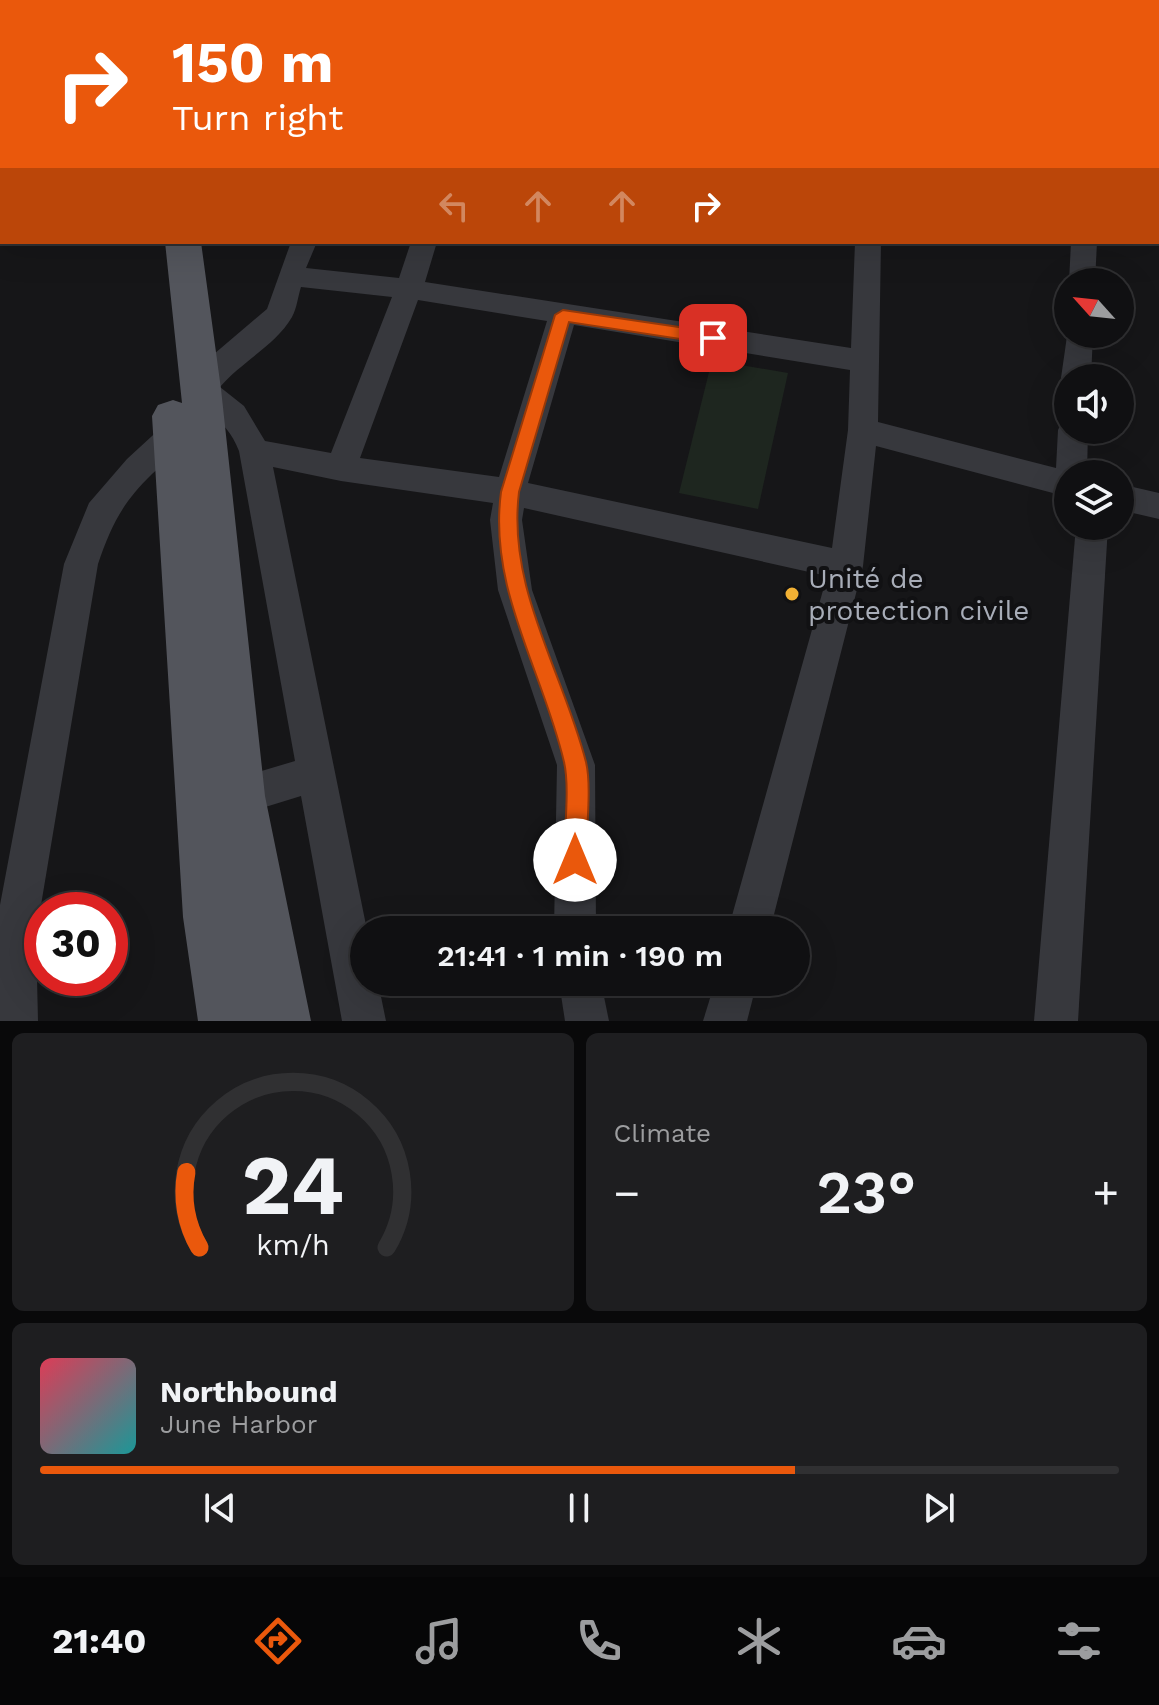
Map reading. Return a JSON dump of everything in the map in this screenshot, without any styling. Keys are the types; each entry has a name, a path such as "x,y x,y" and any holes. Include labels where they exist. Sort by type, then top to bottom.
{"main road":[{"path":"158,244 211,917 228,1021"},
{"path":"183,244 201,389 239,796 281,1021"}],"street":[{"path":"303,244 280,313 266,329 224,362 201,389 227,406 245,425 254,451 364,1021"},
{"path":"341,468 423,244"},
{"path":"753,916 846,566 863,430 868,244"},
{"path":"1083,268 1084,244"},
{"path":"290,276 409,289 864,361"},
{"path":"563,315 510,492 506,520 515,590 576,765 575,916"},
{"path":"863,430 1054,480"},
{"path":"16,1021 15,935 81,564 100,513 138,468 175,434"},
{"path":"254,451 341,468 510,492 846,566"},
{"path":"1134,500 1159,506"},
{"path":"1056,1021 1091,540"},
{"path":"239,796 317,773"},
{"path":"583,996 587,1021"},
{"path":"725,1021 732,996"}],"shaded area":[{"path":"712,360 788,373 758,509 679,493"}],"place":[{"name":"Unité de protection civile","path":"792,594"}],"route":[{"path":"575,860 576,765 515,590 506,520 510,492 563,315 713,338"}]}
